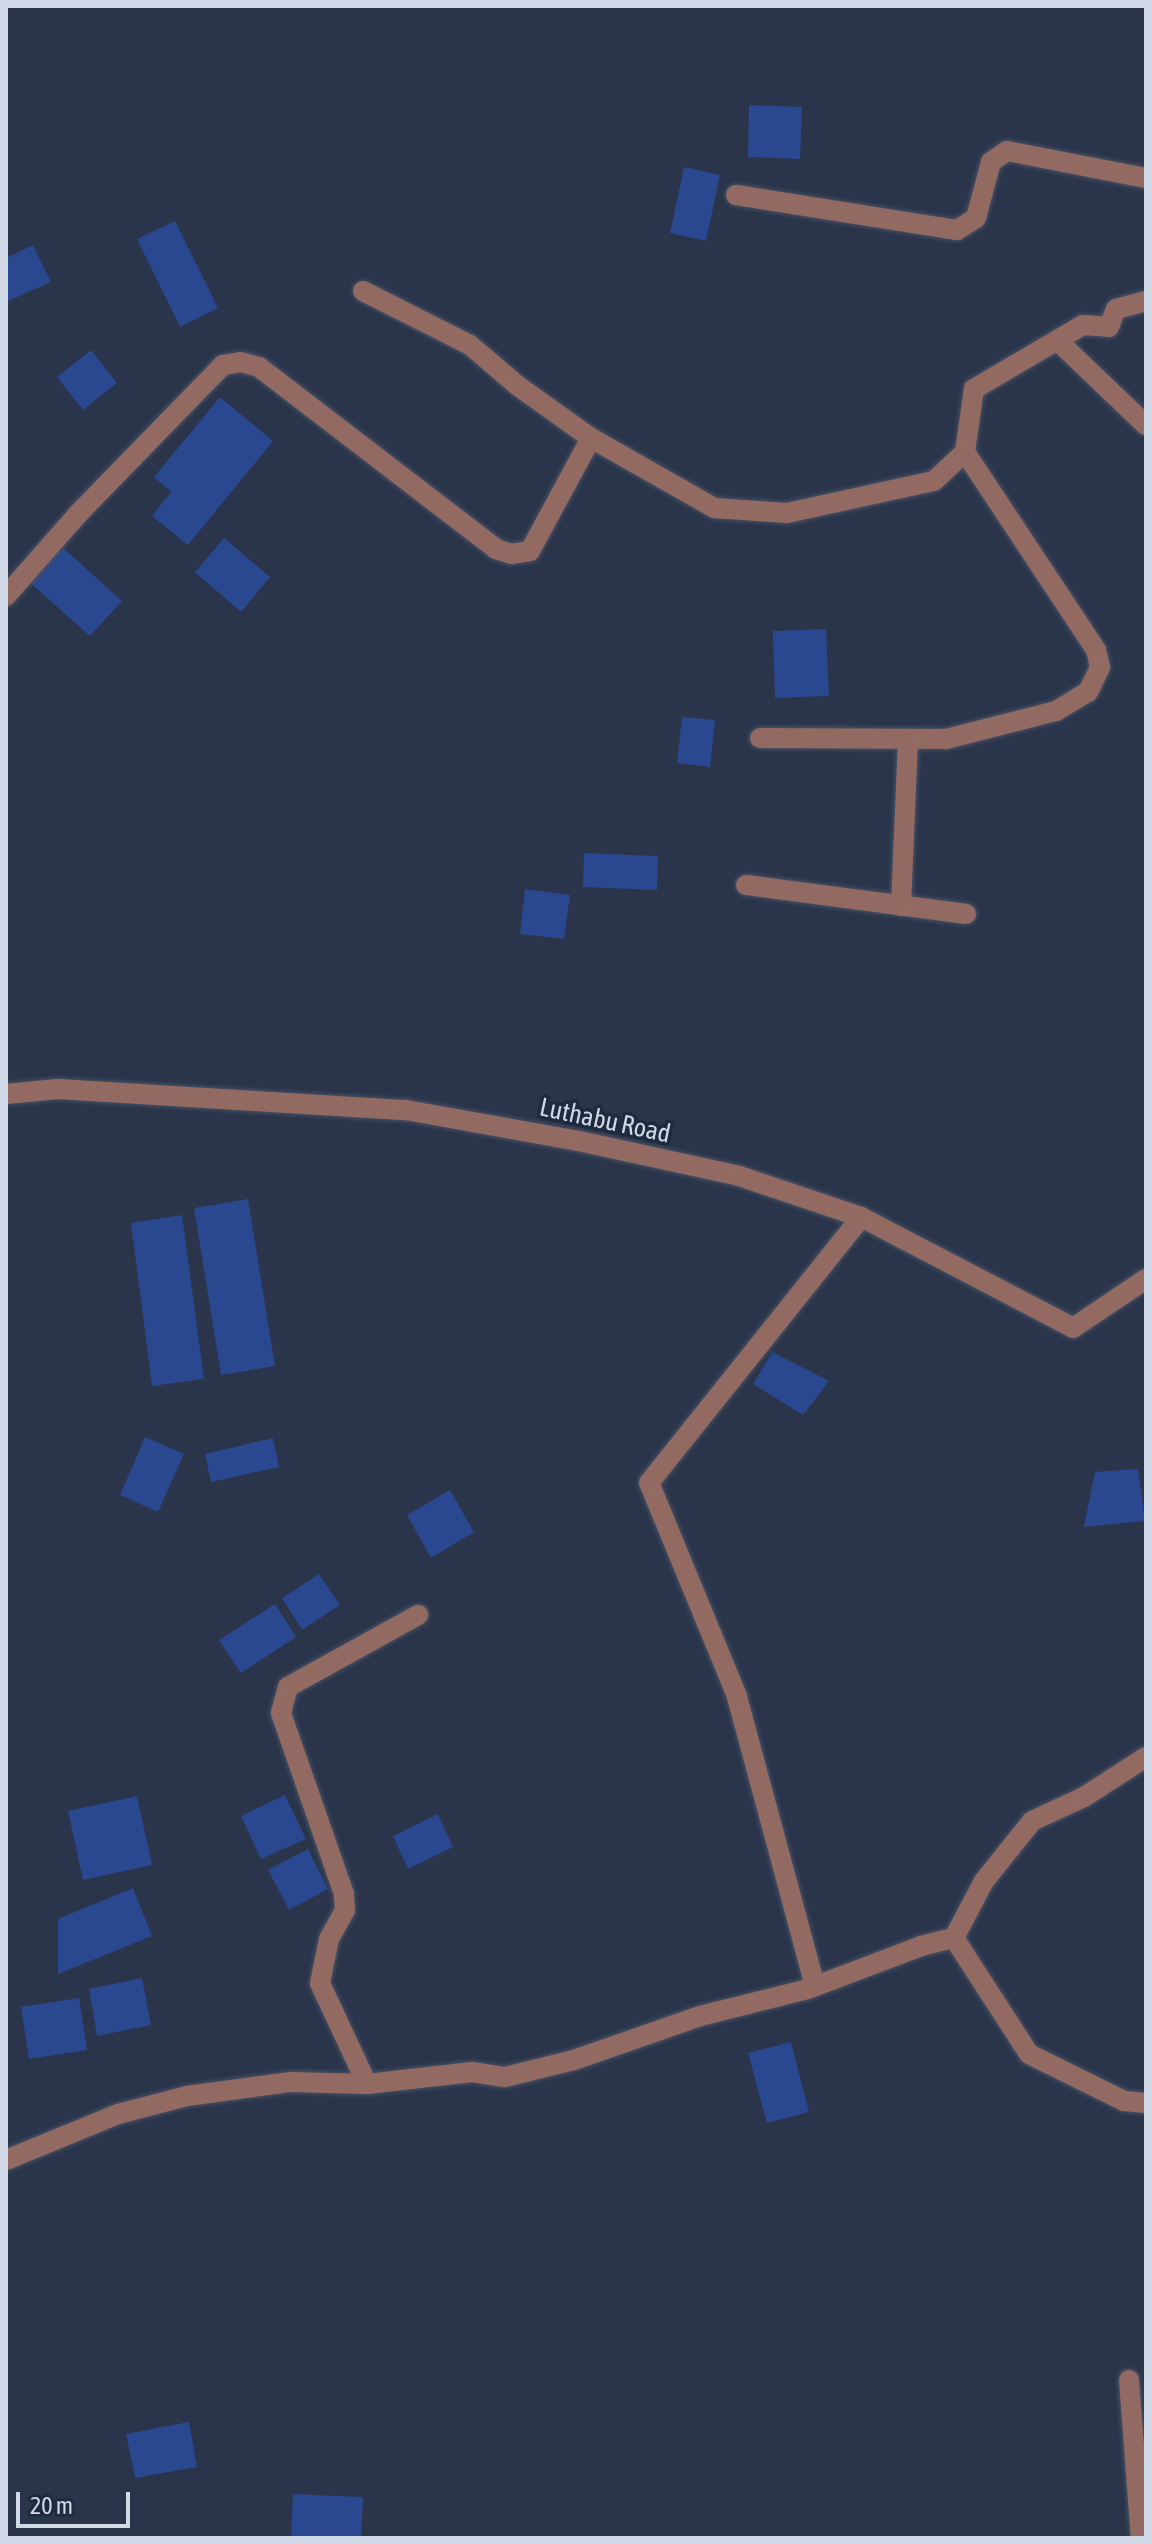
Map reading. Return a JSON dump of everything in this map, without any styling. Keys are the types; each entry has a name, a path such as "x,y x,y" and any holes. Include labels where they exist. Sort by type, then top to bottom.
{"street":[{"path":"736,195 957,230 976,218 991,162 1007,151 1146,178"},
{"path":"363,291 470,345 518,386 591,438 714,508 787,513 934,481 965,452 974,389 1059,342 1083,325 1109,327 1116,309 1146,301"},
{"path":"1059,342 1146,425"},
{"path":"6,596 78,514 223,365 241,362 259,367 496,549 511,554 530,551 591,438"},
{"path":"760,738 946,739 1056,711 1088,692 1100,667 1096,650 965,452"},
{"path":"901,906 908,739"},
{"path":"746,885 966,914"},
{"name":"Luthabu Road","path":"6,1094 58,1089 406,1110 579,1141 739,1176 861,1217 1073,1328 1146,1279"},
{"path":"815,1986 737,1696 649,1483 861,1217"},
{"path":"367,2084 320,1983 329,1939 345,1910 344,1894 281,1713 288,1687 418,1615"},
{"path":"6,2160 118,2114 187,2096 291,2082 367,2084 472,2072 505,2077 574,2060 700,2016 815,1986 921,1946 954,1938 984,1881 1032,1821 1084,1797 1146,1757"},
{"path":"954,1938 1029,2054 1124,2101 1146,2103"},
{"path":"1129,2380 1141,2538"}],"building":[{"path":"749,105 802,107 800,159 748,157"},
{"path":"684,167 720,175 706,241 670,233"},
{"path":"175,221 218,308 180,327 137,239"},
{"path":"33,245 51,282 6,302 6,258"},
{"path":"91,350 117,383 83,410 57,377"},
{"path":"220,397 273,441 188,545 152,516 171,492 154,477"},
{"path":"224,538 270,577 241,612 195,572"},
{"path":"60,545 122,601 90,636 28,581"},
{"path":"826,629 829,696 775,698 773,631"},
{"path":"682,717 715,720 710,767 677,763"},
{"path":"584,853 658,856 657,890 583,887"},
{"path":"525,889 570,895 564,939 520,934"},
{"path":"248,1199 275,1366 221,1375 194,1208"},
{"path":"182,1215 204,1379 152,1386 131,1223"},
{"path":"772,1352 829,1381 803,1415 753,1384"},
{"path":"145,1437 184,1454 158,1512 120,1495"},
{"path":"273,1438 279,1467 211,1482 205,1454"},
{"path":"1138,1469 1145,1521 1084,1527 1095,1472"},
{"path":"450,1490 474,1532 431,1558 407,1515"},
{"path":"319,1574 340,1605 302,1630 282,1598"},
{"path":"275,1604 296,1637 241,1673 219,1640"},
{"path":"285,1795 306,1839 261,1859 241,1816"},
{"path":"137,1796 152,1865 83,1880 68,1811"},
{"path":"438,1814 453,1847 408,1869 393,1836"},
{"path":"308,1849 328,1889 289,1910 268,1870"},
{"path":"133,1888 152,1936 58,1974 58,1919"},
{"path":"142,1978 151,2025 97,2036 89,1989"},
{"path":"79,1998 87,2050 29,2059 21,2007"},
{"path":"791,2042 809,2112 767,2123 748,2053"},
{"path":"189,2422 197,2467 135,2478 126,2434"},
{"path":"293,2494 363,2497 361,2538 291,2538"}]}
